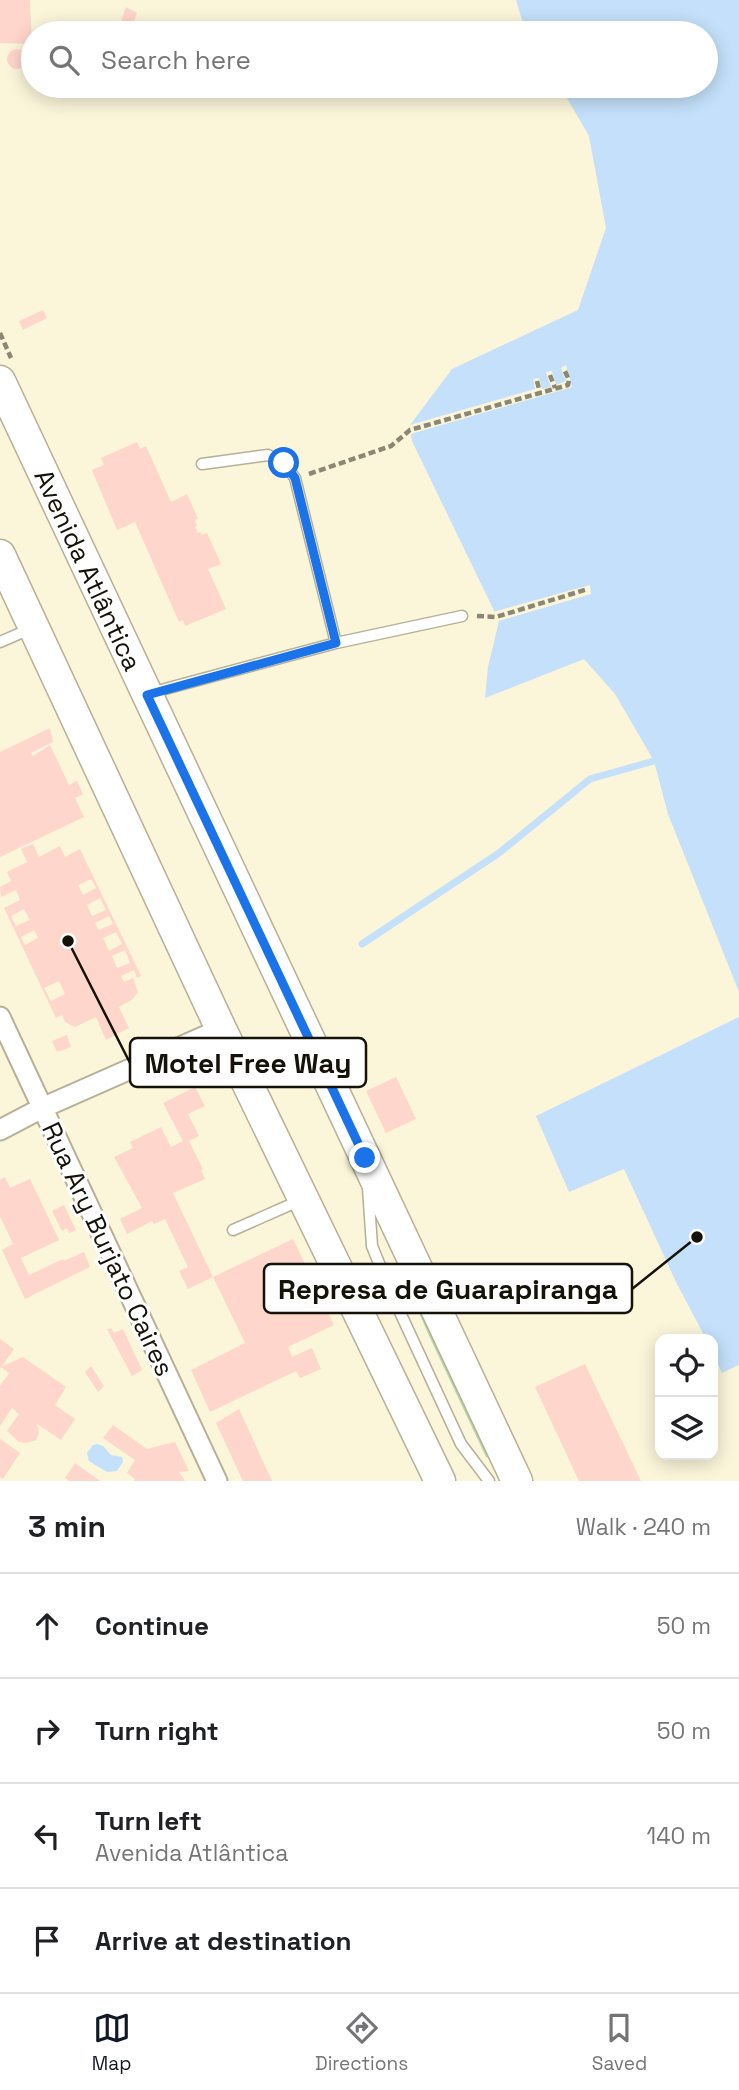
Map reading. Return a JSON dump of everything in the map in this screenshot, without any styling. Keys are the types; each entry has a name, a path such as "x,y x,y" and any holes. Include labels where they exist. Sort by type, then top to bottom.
{"main road":[{"name":"Avenida Atlântica","path":"0,381 517,1481"},
{"path":"0,555 221,1029 440,1481"}],"street":[{"name":"Rua Ary Burjato Caires","path":"0,1017 217,1481"},
{"path":"0,1130 42,1108 221,1029"}],"lane":[{"path":"202,464 268,455 284,463 295,478 336,643"},
{"path":"147,695 336,643 462,615"},
{"path":"0,642 33,627"},
{"path":"365,1158 372,1246 392,1296 461,1444 489,1481"},
{"path":"233,1230 305,1198"}],"path":[{"path":"295,478 391,446 410,430 568,385 569,380 564,369"},
{"path":"550,374 555,388"},
{"path":"537,381 540,393"},
{"path":"462,615 496,617 587,590"}],"green space":[{"path":"382,1224 490,1458 486,1457 430,1338"}],"water":[{"path":"516,0 739,0 739,992 668,814 654,761 615,694 584,659 485,698 488,667 499,621 412,441 410,425 452,369 578,310 606,228 589,136 567,98 718,98 718,21 522,20"},
{"path":"739,1017 739,1365 722,1373 718,1365 718,1334 703,1334 676,1282 624,1169 569,1192 536,1116"},
{"path":"97,1444 103,1446 111,1455 122,1457 123,1462 117,1471 107,1472 89,1461 87,1453"}],"pier":[{"path":"566,365 572,387 411,434 410,425 535,389 533,379 539,378 542,389 551,387 546,372 552,371 556,385 566,381 561,368"},
{"path":"590,585 591,594 499,621 493,612"}],"building":[{"path":"0,0 30,0 31,21 21,21 21,44 0,43"},
{"path":"126,7 137,13 134,21 121,21"},
{"path":"21,50 21,68 17,69 10,66 7,59 10,52"},
{"path":"43,310 47,318 23,330 19,321"},
{"path":"137,442 140,449 146,446 171,502 187,494 198,519 195,520 195,527 202,535 207,533 221,564 208,569 226,609 185,626 183,620 179,622 135,522 117,530 92,470 104,465 101,458"},
{"path":"50,728 53,742 31,753 33,756 50,745 69,785 77,781 83,794 75,798 84,817 0,857 0,752"},
{"path":"33,844 39,857 60,846 65,857 80,849 141,976 137,978 134,970 121,976 124,982 133,978 138,992 133,999 119,1007 129,1028 106,1040 96,1017 75,1027 65,1022 62,1015 56,1018 4,908 20,900 16,890 1,897 0,887 11,881 7,872 27,862 21,849","holes":["91,879 96,888 83,895 78,885","100,898 106,910 92,916 87,905","24,909 30,920 16,926 11,916","109,916 113,924 99,930 95,923","34,930 38,938 25,945 21,937","116,932 122,944 109,951 103,938","125,950 130,963 117,968 112,956","59,981 65,994 51,1001 44,988"]},
{"path":"67,1035 71,1047 57,1052 52,1041"},
{"path":"396,1077 416,1119 386,1133 366,1091"},
{"path":"195,1087 205,1106 188,1114 199,1136 189,1141 205,1179 173,1193 213,1277 188,1289 179,1271 188,1267 165,1219 154,1224 152,1221 127,1234 120,1219 142,1208 114,1157 133,1148 130,1142 161,1127 171,1147 183,1141 163,1103"},
{"path":"5,1177 10,1188 30,1179 59,1240 21,1258 29,1275 84,1252 90,1267 25,1299 2,1250 13,1244 0,1216 0,1180"},
{"path":"64,1205 76,1230 69,1233 67,1228 62,1231 52,1211"},
{"path":"293,1239 334,1325 288,1347 292,1357 312,1348 321,1369 300,1378 296,1371 210,1412 191,1370 245,1343 213,1277"},
{"path":"111,1328 114,1333 123,1329 142,1370 132,1376 107,1329"},
{"path":"0,1339 14,1349 0,1369"},
{"path":"23,1357 66,1387 55,1405 75,1419 61,1440 37,1424 39,1433 36,1440 19,1442 7,1431 19,1414 12,1408 0,1426 0,1386 9,1373 1,1367"},
{"path":"585,1364 641,1481 579,1481 535,1387"},
{"path":"91,1366 104,1386 98,1392 85,1372"},
{"path":"239,1409 272,1481 243,1481 216,1423"},
{"path":"113,1425 147,1449 175,1442 189,1471 179,1472 185,1481 134,1481 127,1473 135,1460 103,1438"},
{"path":"0,1439 20,1453 3,1479 0,1477"},
{"path":"75,1463 100,1481 69,1481 65,1478"}],"waterway":[{"path":"362,944 499,853 590,779 654,761"}],"place":[{"name":"Motel Free Way","path":"68,941"},
{"name":"Represa de Guarapiranga","path":"697,1237"}],"route":[{"path":"284,463 295,478 336,643 163,688 147,695 365,1158"}]}
